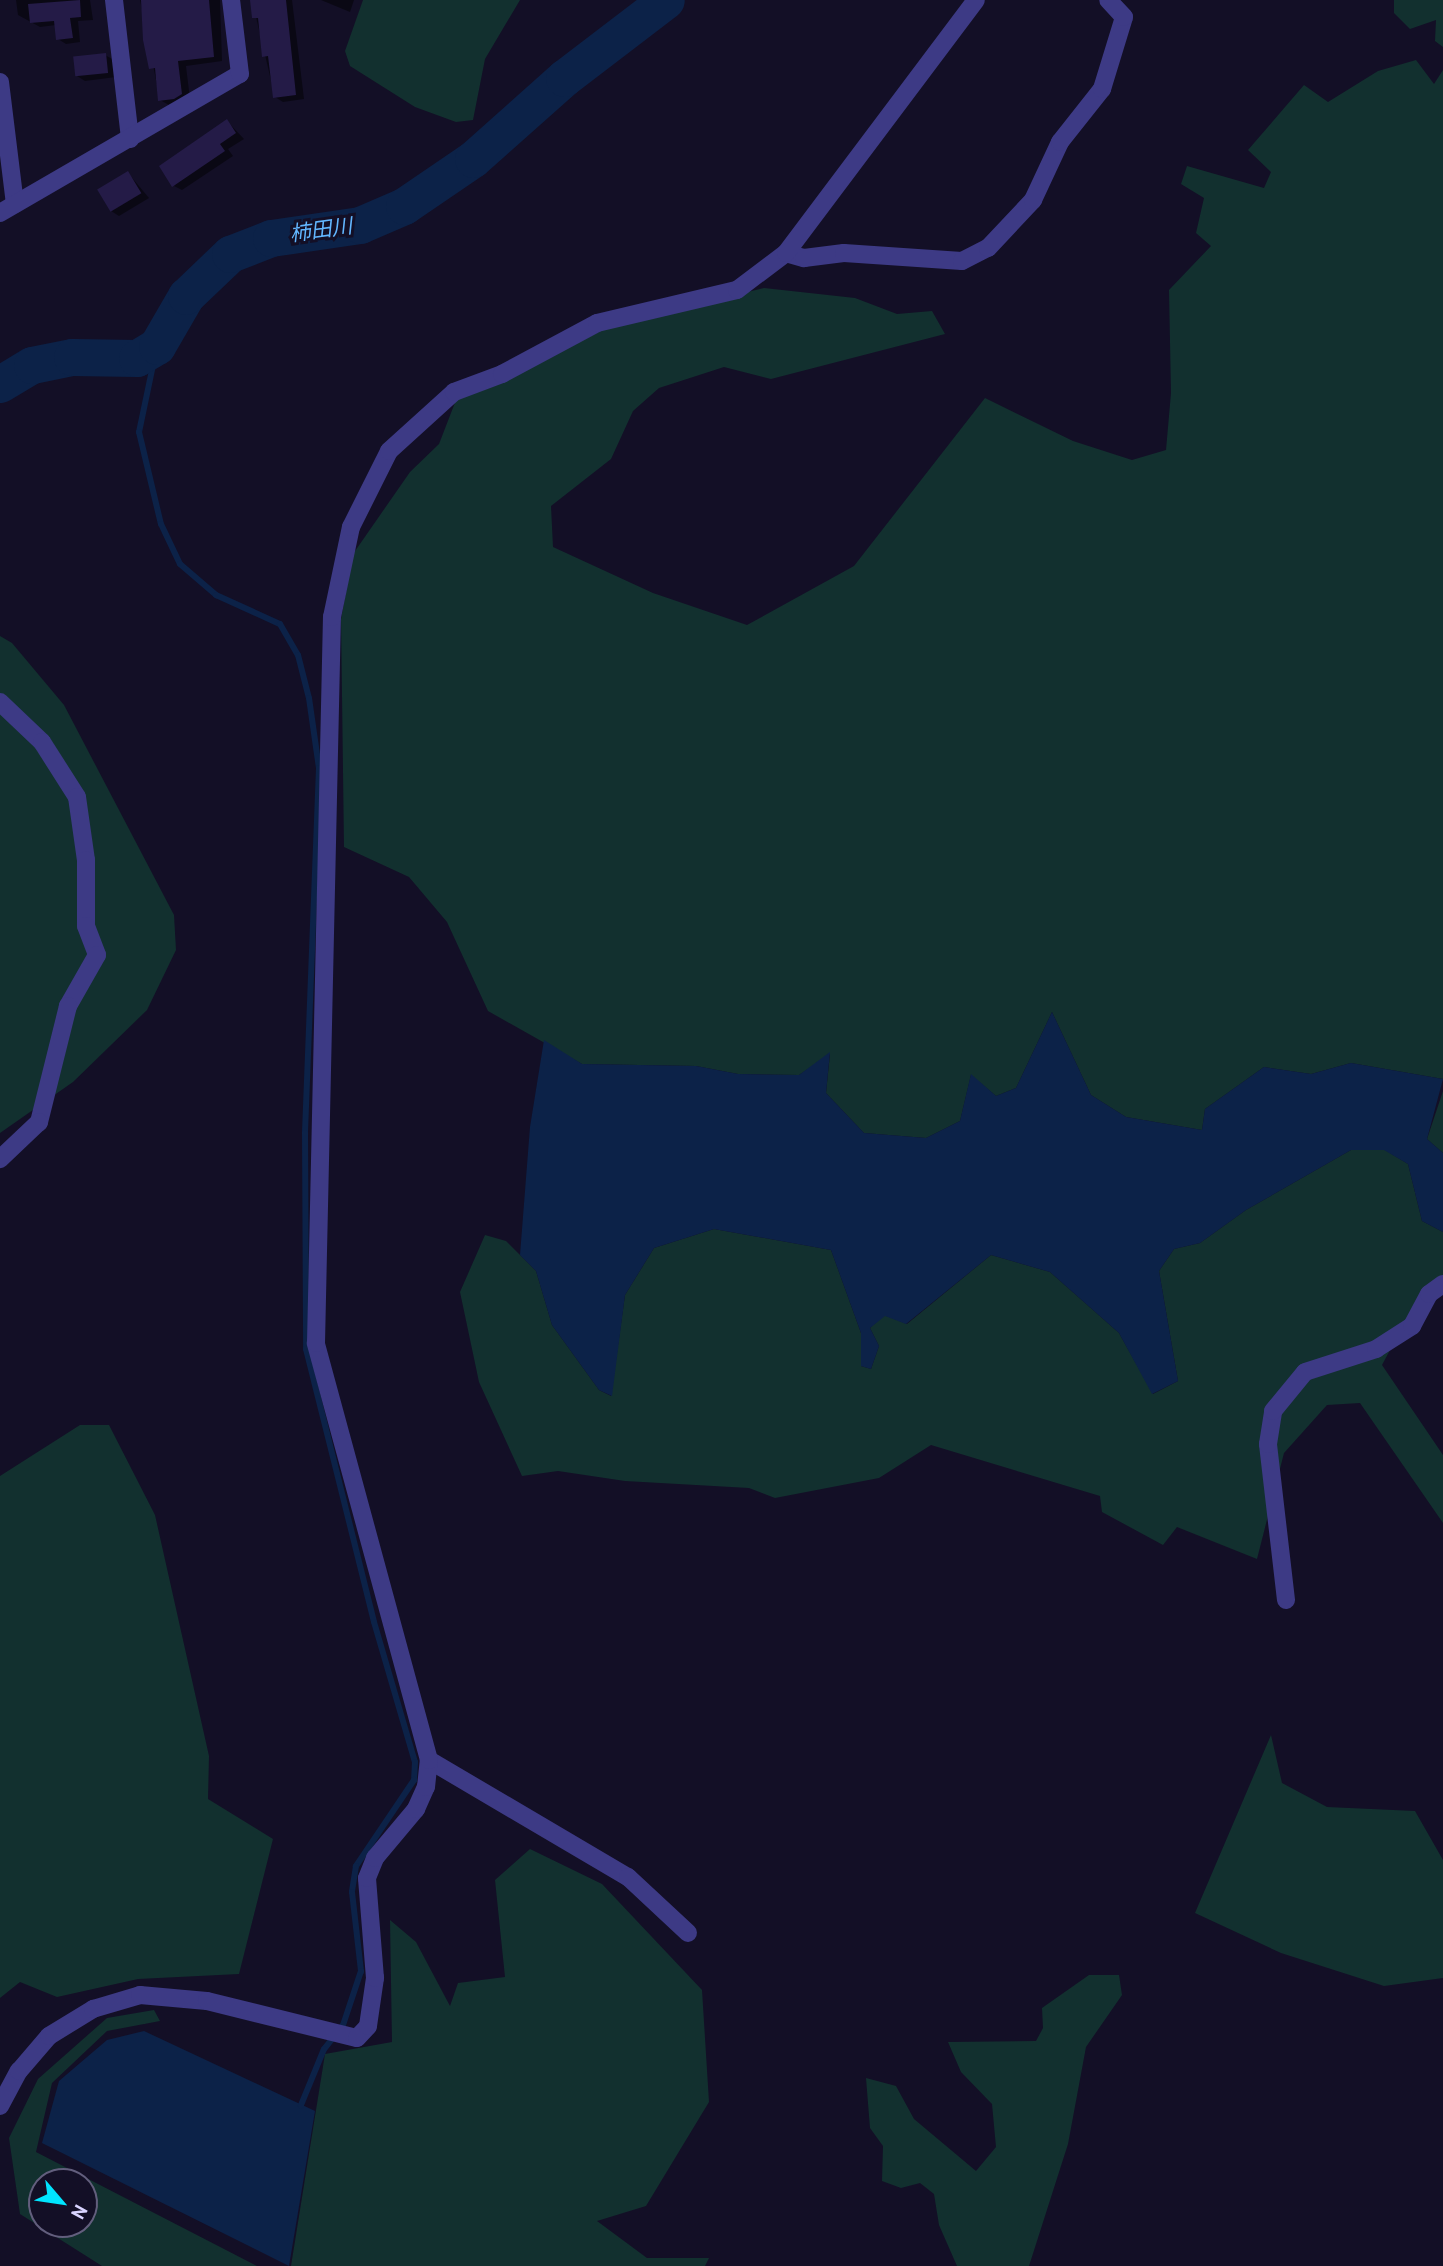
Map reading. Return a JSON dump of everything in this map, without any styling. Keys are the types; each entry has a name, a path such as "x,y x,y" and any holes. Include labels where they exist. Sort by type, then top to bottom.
{"street":[{"path":"114,0 130,139"},
{"path":"0,82 8,208 240,74 231,0"},
{"path":"0,2106 19,2071 49,2036 112,2001 163,1994 357,2038 368,2026 375,1978 368,1878 375,1858 416,1809 426,1787 429,1760 316,1343 332,617 351,527 389,451 454,392 502,374 597,323 737,290 786,253 976,0"},
{"path":"786,253 804,258 844,253 962,261 988,248 1033,200 1060,142 1102,89 1124,17 1108,0"},
{"path":"0,702 42,742 77,797 86,860 86,926 97,955 68,1006 39,1122 0,1159"},
{"path":"1286,1600 1268,1444 1273,1411 1305,1372 1377,1349 1412,1326 1429,1294 1443,1284"},
{"path":"429,1760 628,1877 688,1933"}],"green space":[{"path":"363,0 520,0 485,59 473,120 456,122 415,107 350,66 345,51"},
{"path":"1394,0 1443,0 1443,47 1435,41 1436,20 1410,29 1394,13"},
{"path":"1416,60 1434,84 1443,70 1443,1079 1351,1063 1311,1074 1264,1067 1205,1109 1202,1130 1126,1117 1091,1095 1052,1012 1016,1088 996,1096 971,1075 960,1121 926,1138 864,1133 826,1093 830,1054 799,1075 738,1074 696,1066 582,1064 488,1011 447,922 409,877 344,847 341,619 353,554 410,472 439,444 456,400 616,324 764,288 855,298 897,314 932,311 945,334 771,379 724,367 659,388 633,411 611,459 551,506 553,547 653,593 747,625 854,566 985,398 1073,441 1132,460 1166,450 1171,393 1169,290 1211,246 1196,233 1204,198 1181,184 1187,166 1264,188 1271,172 1248,150 1304,85 1328,102 1378,71"},
{"path":"0,636 12,643 64,705 174,915 176,950 147,1010 73,1082 0,1133"},
{"path":"1443,1091 1443,1153 1427,1139"},
{"path":"1351,1150 1385,1150 1408,1164 1422,1221 1443,1232 1443,1276 1418,1298 1382,1365 1443,1455 1443,1523 1360,1403 1327,1405 1284,1453 1257,1559 1177,1527 1163,1545 1102,1512 1100,1496 931,1445 879,1478 775,1498 749,1488 625,1481 558,1471 522,1476 479,1382 460,1292 485,1235 506,1241 536,1271 552,1325 599,1390 611,1396 625,1295 654,1248 714,1229 831,1250 861,1333 861,1366 871,1369 879,1346 870,1328 884,1315 907,1324 991,1255 1050,1272 1119,1333 1153,1394 1178,1381 1159,1271 1174,1249 1200,1243 1246,1210"},
{"path":"80,1425 109,1425 155,1515 209,1756 208,1799 273,1839 239,1974 138,1979 57,1997 20,1982 0,1998 0,1476"},
{"path":"1271,1735 1282,1783 1327,1807 1415,1811 1443,1860 1443,1978 1384,1986 1281,1953 1195,1913"},
{"path":"530,1849 602,1884 702,1990 709,2102 646,2206 597,2221 647,2258 709,2258 705,2266 291,2266 325,2054 392,2042 390,1920 416,1942 450,2006 458,1983 505,1977 495,1880"},
{"path":"1089,1975 1119,1975 1122,1995 1086,2047 1068,2144 1029,2266 957,2266 939,2225 934,2194 920,2183 901,2188 882,2181 883,2146 870,2128 866,2078 896,2086 914,2119 976,2171 996,2147 992,2104 961,2072 948,2042 1036,2041 1043,2028 1042,2008"},
{"path":"154,2010 160,2021 107,2031 52,2083 36,2152 67,2168 28,2168 28,2219 20,2214 9,2138 38,2079 107,2018"},
{"path":"98,2184 257,2266 102,2266 58,2238 98,2238"}],"water":[{"path":"1052,1012 1091,1095 1126,1117 1202,1130 1205,1109 1264,1067 1311,1074 1351,1063 1443,1079 1427,1139 1443,1153 1443,1232 1422,1221 1408,1164 1384,1150 1351,1150 1246,1210 1200,1243 1174,1249 1159,1271 1178,1381 1152,1394 1119,1333 1050,1272 991,1255 906,1324 885,1316 870,1328 879,1346 871,1369 861,1366 861,1333 831,1250 714,1229 654,1248 625,1295 612,1396 599,1390 552,1325 536,1271 520,1255 530,1127 544,1040 582,1064 696,1066 738,1074 799,1075 830,1052 826,1093 864,1133 926,1138 960,1121 971,1074 996,1096 1016,1088"},
{"path":"144,2031 315,2111 289,2266 98,2171 98,2168 92,2168 42,2143 59,2081 107,2040"}],"building":[{"path":"80,0 81,17 70,18 73,38 56,40 54,21 30,23 28,4"},
{"path":"141,0 209,0 214,57 178,61 182,94 174,99 158,101 155,68 149,69 143,40"},
{"path":"250,0 286,0 296,95 273,98 268,56 262,57 258,18 252,18"},
{"path":"106,53 108,73 75,76 73,56"},
{"path":"227,119 236,133 220,144 225,151 172,187 159,166"},
{"path":"128,171 141,193 111,212 97,190"}],"waterway":[{"name":"柿田川","path":"0,384 32,365 72,357 137,358 157,346 186,296 230,254 271,238 360,225 404,206 473,159 564,78 666,0"},
{"path":"157,346 139,432 161,524 180,564 216,595 280,624 298,655 309,698 319,768 305,1133 306,1349 374,1622 415,1762 414,1780 356,1866 352,1892 361,1971 343,2025 324,2049 301,2105"}]}
